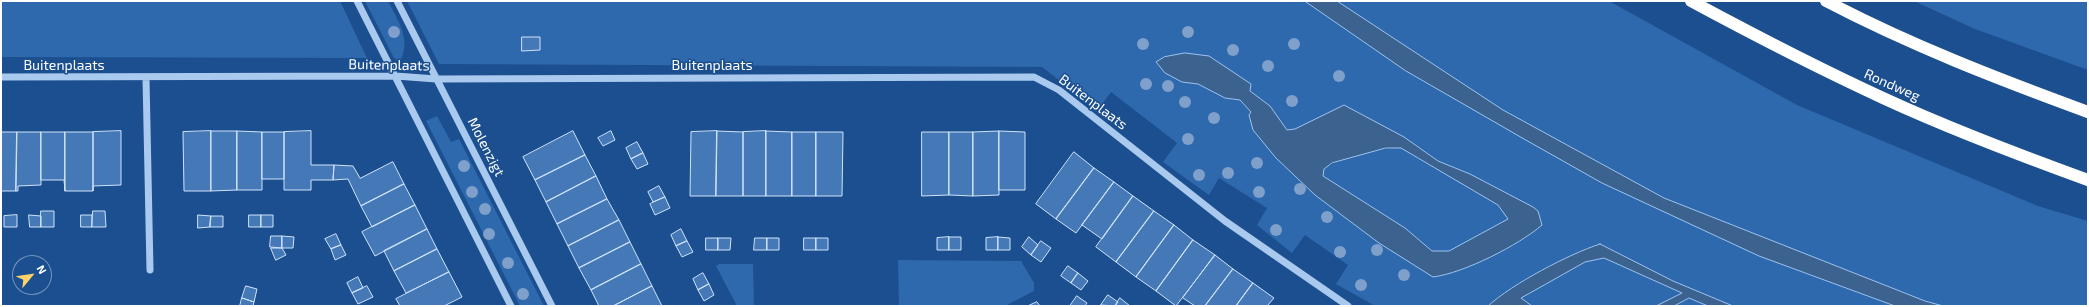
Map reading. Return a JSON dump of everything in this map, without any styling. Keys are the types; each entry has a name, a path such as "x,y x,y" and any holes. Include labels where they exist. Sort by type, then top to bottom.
{"highway":[{"name":"Rondweg","path":"1691,1 1782,50 1884,99 2004,149 2088,180"},
{"path":"1826,1 1918,46 2002,81 2088,112"}],"street":[{"path":"357,1 511,306"},
{"name":"Molenzigt","path":"397,1 552,306"},
{"name":"Buitenplaats","path":"1,77 146,78 396,76 436,79 1034,78 1059,90 1225,222 1348,306"},
{"path":"146,78 150,270"}],"shaded area":[{"path":"1,1 340,1 367,58 1,57"},
{"path":"365,1 388,1 399,22 404,37 404,52 401,59 398,60 394,58"},
{"path":"407,1 1305,1 1406,71 1524,139 1785,266 1895,306 1733,306 1673,281 1600,244 1541,270 1511,288 1488,306 1375,306 1336,284 1348,265 1305,235 1292,253 1257,225 1267,208 1219,178 1209,195 1163,162 1177,143 1111,92 1098,110 1042,67 439,64","holes":["1157,62 1250,91 1270,106 1287,130 1378,125 1404,137 1438,161 1470,174 1533,207 1542,225 1531,234 1507,249 1440,276 1379,243 1315,195 1276,158 1252,112 1240,100 1225,98 1198,84 1182,82 1165,73"]},
{"path":"1305,1 1337,1 1503,110 1664,198 1925,301 1943,306 1895,306 1759,256 1602,183 1406,71"},
{"path":"1337,1 1609,1 1797,105 2038,206 2088,221 2088,306 1943,306 1925,301 1664,198 1503,110"},
{"path":"1914,1 2088,1 2088,70 1975,29"},
{"path":"1185,53 1209,56 1251,84 1250,91 1270,106 1287,130 1295,129 1344,105 1404,137 1438,161 1470,174 1533,207 1538,211 1542,225 1520,241 1490,257 1460,270 1433,277 1379,243 1315,195 1276,158 1253,130 1249,115 1251,112 1240,100 1225,98 1198,84 1182,82 1165,73 1156,62 1164,57","holes":["1386,148 1401,148 1498,205 1508,219 1449,251 1432,251 1405,228 1323,176 1324,169 1332,163"]},
{"path":"437,116 451,142 459,139 544,306 520,306 426,121"},
{"path":"1400,147 1498,205 1509,219 1449,251 1432,251 1405,228 1323,176 1324,169 1341,160 1371,151"},
{"path":"1600,244 1673,281 1733,306 1708,306 1689,298 1674,306 1656,306 1682,293 1604,258 1585,262 1521,298 1532,306 1488,306 1511,288 1541,270"},
{"path":"1604,258 1682,293 1656,306 1532,306 1520,298 1585,262"},
{"path":"898,260 1021,261 1034,283 1034,291 1005,306 899,306"},
{"path":"719,264 753,264 754,306 737,306 716,266"},
{"path":"1689,298 1708,306 1674,306"}],"building":[{"path":"522,37 540,37 540,50 522,51"},
{"path":"121,131 121,185 93,186 93,132"},
{"path":"211,131 237,131 237,190 211,191"},
{"path":"211,131 211,191 184,191 183,132"},
{"path":"237,131 262,132 262,190 237,190"},
{"path":"311,131 311,165 334,165 333,180 311,180 311,190 284,190 284,132"},
{"path":"573,131 585,155 535,180 523,157"},
{"path":"611,131 615,140 603,146 598,138"},
{"path":"717,131 743,132 743,196 716,196"},
{"path":"717,131 716,196 690,196 691,132"},
{"path":"766,131 792,132 792,196 766,196"},
{"path":"766,131 766,196 743,196 743,132"},
{"path":"999,131 1025,132 1025,190 999,190"},
{"path":"999,131 999,195 973,196 973,132"},
{"path":"1,132 17,132 16,191 1,191"},
{"path":"17,132 41,132 41,185 18,186 18,191 16,191"},
{"path":"41,132 65,132 65,191 64,180 41,180"},
{"path":"65,132 93,132 93,191 65,191"},
{"path":"262,132 284,132 284,179 262,179"},
{"path":"792,132 816,132 816,196 792,196"},
{"path":"816,132 843,132 842,196 816,196"},
{"path":"922,132 949,132 949,195 922,196"},
{"path":"949,132 973,132 973,196 949,195"},
{"path":"637,142 643,153 631,159 626,148"},
{"path":"1074,152 1094,168 1056,219 1036,204"},
{"path":"643,153 648,164 637,169 631,159"},
{"path":"585,155 596,176 546,202 535,180"},
{"path":"393,162 404,184 361,206 348,179 333,180 334,165 353,166 360,178"},
{"path":"1094,168 1114,182 1076,233 1056,219"},
{"path":"596,176 607,199 557,224 546,202"},
{"path":"1114,182 1133,196 1102,239 1082,225"},
{"path":"404,184 415,205 372,227 361,206"},
{"path":"659,186 665,197 653,202 648,192"},
{"path":"1133,196 1154,211 1116,262 1096,247"},
{"path":"665,197 670,208 655,215 650,204"},
{"path":"607,199 619,220 568,246 557,224"},
{"path":"415,205 427,229 375,256 362,232"},
{"path":"41,211 54,211 54,227 41,227"},
{"path":"93,211 105,211 106,227 92,227"},
{"path":"1154,211 1174,225 1136,277 1116,262"},
{"path":"17,215 17,227 4,227 4,216"},
{"path":"29,215 41,216 41,227 30,227"},
{"path":"81,215 92,215 92,227 81,227"},
{"path":"198,215 211,216 210,227 198,228"},
{"path":"249,215 261,215 261,227 249,227"},
{"path":"261,215 273,215 273,227 261,227"},
{"path":"211,216 223,216 223,227 210,227"},
{"path":"619,220 630,242 579,268 568,246"},
{"path":"1174,225 1193,240 1156,291 1136,277"},
{"path":"427,229 437,249 394,271 384,251"},
{"path":"681,229 687,241 676,246 671,235"},
{"path":"336,234 341,245 331,249 325,239"},
{"path":"271,236 282,236 282,248 270,247"},
{"path":"282,236 294,237 293,248 282,248"},
{"path":"949,237 949,250 937,250 937,238"},
{"path":"949,237 961,237 961,250 949,250"},
{"path":"998,237 1010,238 1010,250 998,250"},
{"path":"998,237 998,250 986,250 986,238"},
{"path":"1029,237 1038,245 1031,255 1022,247"},
{"path":"706,238 718,238 718,250 706,250"},
{"path":"718,238 731,238 730,250 718,250"},
{"path":"755,238 767,238 767,250 754,250"},
{"path":"767,238 779,238 779,250 767,250"},
{"path":"804,238 816,238 816,250 804,250"},
{"path":"816,238 828,238 828,250 816,250"},
{"path":"1193,240 1215,255 1176,306 1156,291"},
{"path":"687,241 693,252 682,257 676,246"},
{"path":"1041,241 1051,248 1041,262 1031,255"},
{"path":"630,242 641,264 591,290 579,268"},
{"path":"341,245 346,255 335,260 331,249"},
{"path":"271,248 282,248 286,255 276,260"},
{"path":"437,249 449,272 406,293 394,271"},
{"path":"1215,255 1233,269 1205,306 1195,306 1183,298"},
{"path":"641,264 652,286 613,306 599,306 591,290"},
{"path":"1068,266 1078,273 1071,283 1061,276"},
{"path":"1233,269 1253,283 1236,306 1205,306"},
{"path":"449,272 462,297 444,306 400,306 396,299"},
{"path":"703,273 709,284 698,290 693,279"},
{"path":"1078,273 1088,281 1081,290 1071,283"},
{"path":"358,277 363,288 352,293 347,283"},
{"path":"1253,283 1274,298 1267,306 1236,306"},
{"path":"709,284 714,295 704,301 698,290"},
{"path":"246,286 257,289 254,302 242,298"},
{"path":"367,286 373,297 358,304 352,293"},
{"path":"652,286 662,306 613,306 636,294"},
{"path":"1108,295 1118,302 1115,306 1101,305"},
{"path":"1077,296 1087,303 1085,306 1070,306"},
{"path":"242,298 254,302 253,306 240,306"},
{"path":"1120,298 1130,306 1115,306"},
{"path":"1037,302 1040,306 1028,306"}]}
